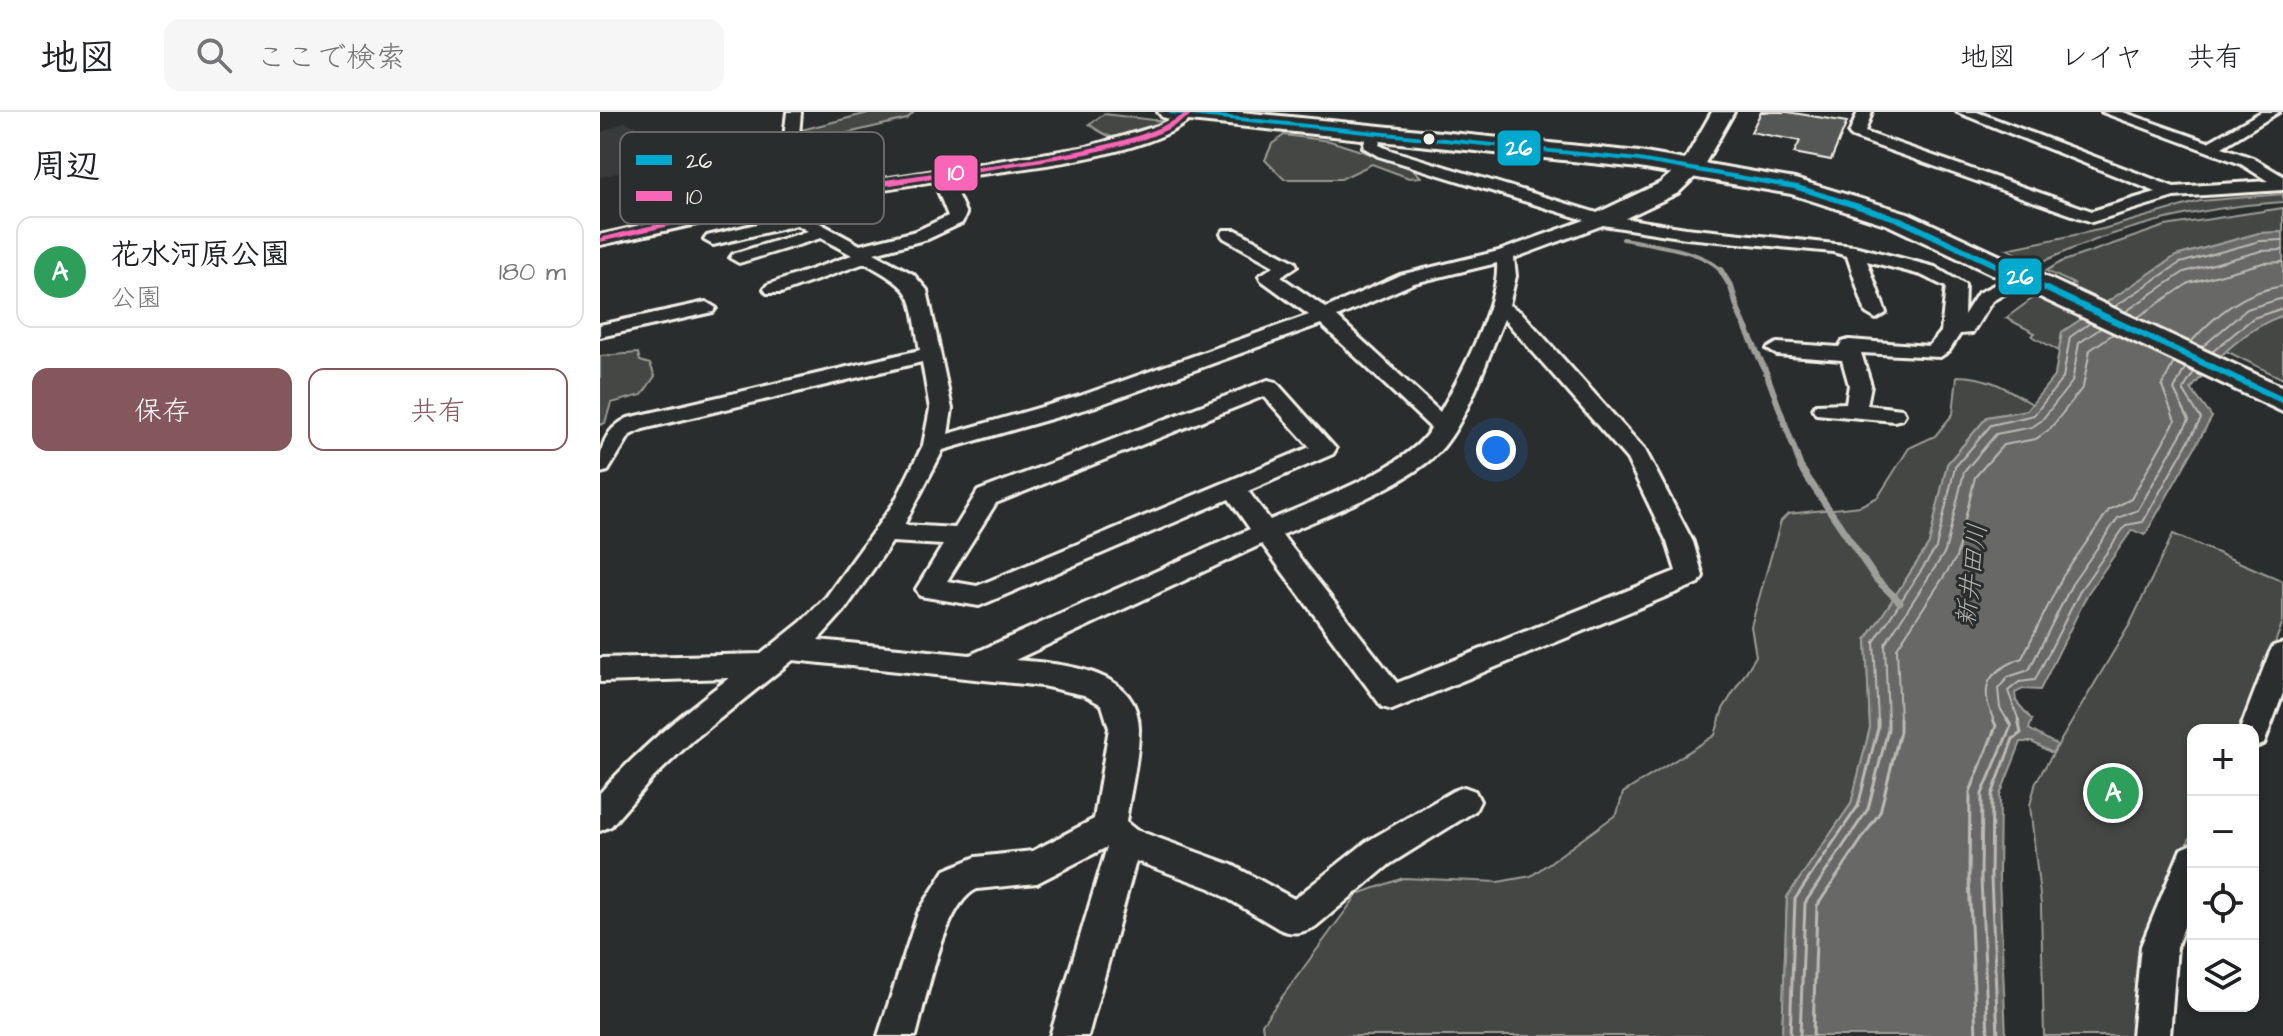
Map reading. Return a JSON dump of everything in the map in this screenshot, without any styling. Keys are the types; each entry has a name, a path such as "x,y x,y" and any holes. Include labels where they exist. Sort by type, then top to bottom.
{"main road":[{"path":"1194,113 1692,167 1795,187 1898,219 2283,401"}],"street":[{"path":"794,112 794,132"},
{"path":"934,445 1088,401 1324,316 1407,279 1505,255 1576,232 1669,188 1692,167 1723,112"},
{"path":"1865,112 1857,134 2092,217 2172,192 2283,184"},
{"path":"1964,112 2172,192"},
{"path":"2109,112 2247,161 2283,184"},
{"path":"884,188 942,174 1106,147 1175,125 1194,113"},
{"path":"2211,147 2272,114"},
{"path":"1375,133 1371,147 1384,153 1602,220 1854,251 1928,271 1956,285 1953,326 1943,347 1933,353 1849,346 1860,385 1855,411"},
{"path":"774,289 922,235 956,219 957,214 942,184 942,174"},
{"path":"600,240 673,224"},
{"path":"694,224 698,256"},
{"path":"713,240 755,224"},
{"path":"600,816 640,770 681,732 811,630 835,604 888,533 934,445 941,409 917,290 906,278 812,224"},
{"path":"739,258 823,232"},
{"path":"1230,234 1288,266 1268,276 1324,316 1444,428"},
{"path":"1854,251 1876,313"},
{"path":"972,667 1401,470 1435,442 1444,428 1499,307 1507,276 1505,255"},
{"path":"1953,326 1965,329 1985,297 2038,283"},
{"path":"1233,488 1392,698 1690,576 1680,542 1637,455 1515,317 1499,307"},
{"path":"600,331 706,308"},
{"path":"1777,349 1851,354"},
{"path":"600,465 622,430 636,423 932,353"},
{"path":"1268,387 1325,449 979,596 929,589 961,537 987,497 1268,387"},
{"path":"1824,409 1894,414"},
{"path":"888,533 961,537"},
{"path":"2257,724 2283,654"},
{"path":"601,666 774,657 972,667 1042,674 1090,684 1112,696 1121,710 1124,728 1117,835 1069,1036"},
{"path":"897,1036 935,913 957,881 976,873 1037,867 1117,835 1220,876 1291,917 1303,915 1378,853 1464,801"},
{"path":"2151,1036 2159,946 2190,868"}],"shaded area":[{"path":"872,112 914,112 907,119 852,132 794,132"},
{"path":"1104,114 1161,121 1165,126 1118,139 1089,124"},
{"path":"624,122 656,132 620,132 620,173 600,177 600,133"},
{"path":"1284,135 1330,141 1411,167 1421,177 1409,178 1372,164 1341,179 1284,179 1265,160 1272,144"},
{"path":"2283,194 2283,202 2221,208 2131,228 2044,261 2034,257 2027,259 2007,249 2103,229 2200,201"},
{"path":"2283,208 2283,232 2259,233 2176,256 2062,332 2059,351 2032,336 2035,333 2006,318 2036,296 2047,301 2074,284 2046,271 2061,262 2165,226"},
{"path":"2283,315 2283,379 2224,350 2258,324"},
{"path":"638,353 640,361 650,364 655,376 642,395 611,403 605,423 600,425 600,356"},
{"path":"1957,376 1996,384 2032,404 2027,410 1987,417 1947,464 1929,544 1866,640 1870,728 1851,804 1787,897 1782,1036 1264,1036 1262,1024 1358,894 1403,878 1498,882 1531,876 1617,814 1623,793 1715,735 1723,709 1756,656 1751,626 1781,521 1788,514 1860,506 1878,497 1909,448 1935,436 1953,414"},
{"path":"2173,534 2283,581 2283,621 2245,724 2187,724 2187,844 2157,903 2140,954 2135,1036 2044,1036 2041,905 2030,805 2036,782 2130,624"}],"water":[{"name":"新井田川","path":"2283,232 2283,315 2256,328 2232,346 2191,389 2212,417 2145,535 2132,530 2088,593 2040,690 2023,689 2015,693 2016,701 2032,720 2029,729 2057,745 2052,753 2032,742 2021,742 2000,795 1999,878 2006,1036 1782,1036 1787,897 1851,804 1870,728 1866,640 1929,544 1947,464 1987,417 2027,410 2055,375 2062,332 2176,256 2259,233"}],"building":[{"path":"1761,112 1788,112 1847,122 1831,160 1794,153 1800,141 1751,132"}],"waterway":[{"path":"1623,239 1690,253 1714,264 1721,271"},
{"path":"1720,269 1731,287 1739,313 1766,372 1802,469"},
{"path":"1802,469 1876,579 1900,602"}],"transit line":[{"name":"26","path":"1170,112 1639,160 1795,187 1898,219 2283,401"},
{"name":"10","path":"884,183 1087,152 1166,129 1189,114"},
{"name":"10","path":"600,240 667,224"}],"place":[{"name":"花水河原公園","path":"2113,793"}]}
